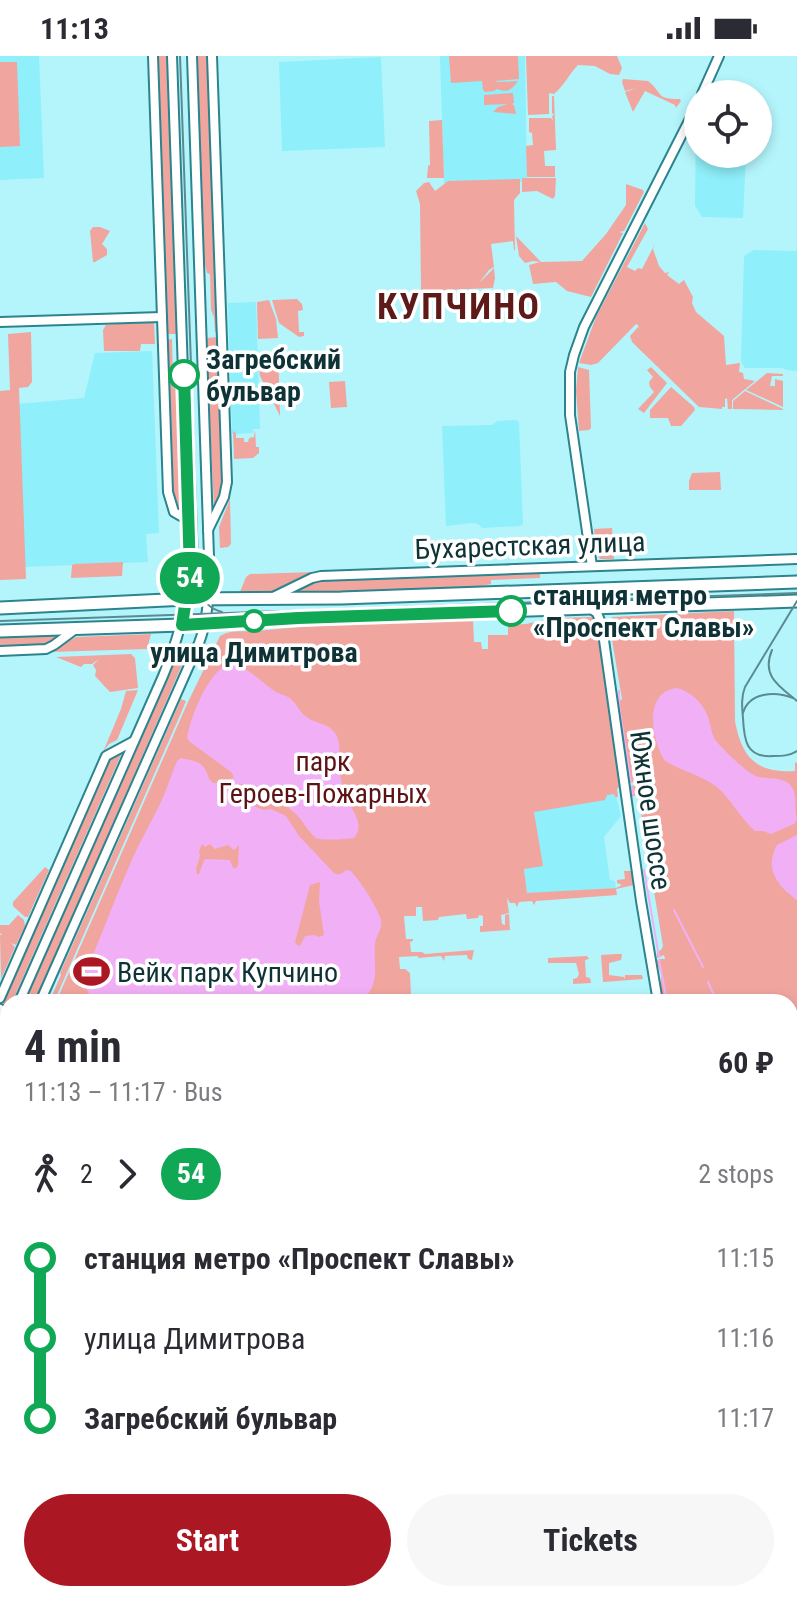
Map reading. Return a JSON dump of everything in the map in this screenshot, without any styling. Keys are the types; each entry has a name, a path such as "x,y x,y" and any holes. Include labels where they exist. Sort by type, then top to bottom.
{"main road":[{"name":"Бухарестская улица","path":"0,608 187,599 341,598 797,582"},
{"path":"0,631 797,601"}],"street":[{"path":"153,56 168,492 174,512 188,520"},
{"path":"23,994 163,676 182,625 187,599 190,573 172,56"},
{"path":"44,994 199,643 208,600 192,56"},
{"path":"208,531 224,497 227,482 212,56"},
{"path":"708,80 719,56"},
{"path":"592,566 570,415 572,365 588,318 684,130"},
{"path":"0,322 162,317"},
{"name":"Бухарестская улица","path":"270,598 321,576 797,559"},
{"path":"601,625 606,614 621,607"},
{"name":"Южное шоссе","path":"589,608 597,613 601,625 657,994"},
{"path":"0,651 46,649 77,628"},
{"path":"2,994 106,756 135,741"}],"shaded area":[{"path":"0,56 39,56 44,178 0,180"},
{"path":"440,56 525,56 527,182 444,185"},
{"path":"381,57 385,147 282,151 279,62"},
{"path":"695,168 745,168 743,218 702,217 695,206"},
{"path":"797,248 797,371 745,368 741,362 744,256 754,250 796,251"},
{"path":"256,302 260,429 253,429 253,433 232,434 228,303"},
{"path":"152,351 159,533 146,534 148,562 25,567 18,404 84,398 95,353"},
{"path":"497,421 519,422 523,524 482,528 472,523 446,526 442,426 492,425"},
{"path":"228,664 235,665 290,698 308,718 335,733 340,775 358,823 354,838 316,838 296,814 278,801 241,784 237,789 247,803 286,816 299,836 334,873 351,871 372,901 381,923 375,944 374,983 367,994 89,994 82,980 177,761 181,758 199,763 213,783 226,783 234,777 187,738 201,696 213,677","holes":["202,844 205,847 210,844 215,849 228,845 234,850 239,845 238,866 233,868 230,860 207,859 197,874 199,851","320,882 319,901 324,935 305,936 300,946 297,945 295,942 310,885"]},
{"path":"677,688 700,703 716,741 730,756 754,775 783,780 790,785 795,796 797,820 794,824 771,834 755,831 717,787 665,761 656,742 654,708 666,691"},
{"path":"615,791 621,816 604,837 610,880 615,881 616,888 527,894 523,858 528,803"},
{"path":"797,835 797,900 778,883 772,861 777,845"}],"green space":[{"path":"156,56 167,56 177,334 166,334"},
{"path":"196,56 208,56 218,332 215,332 211,310 210,274 207,273 203,255"},
{"path":"449,56 518,56 519,79 496,81 518,81 514,87 504,91 485,92 482,81 451,83"},
{"path":"526,56 617,56 622,68 619,75 595,66 578,65 558,91 549,93 549,114 528,115"},
{"path":"0,62 17,62 20,146 0,147"},
{"path":"623,79 648,81 663,97 681,101 676,108 645,91 633,112 625,92 637,88 625,91"},
{"path":"513,93 514,103 511,104 516,114 493,112 508,104 484,105 484,95"},
{"path":"552,96 556,150 544,151 545,166 555,166 555,177 527,177 526,146 533,145 529,118 551,118 553,121"},
{"path":"442,120 444,178 427,178 430,165 429,121"},
{"path":"522,178 556,178 555,196 553,199 537,191 522,192"},
{"path":"520,179 520,193 514,200 515,250 513,241 491,244 494,267 479,283 494,268 493,288 421,291 420,204 416,191 429,182 435,191 448,181"},
{"path":"626,184 644,192 624,231 619,232 623,233 591,297 567,291 556,282 533,284 529,265 540,262 525,263 519,256 516,236 541,262 582,261 626,205"},
{"path":"645,223 648,229 627,267 635,271 642,269 655,244 653,249 659,266 679,284 684,280 693,297 696,312 724,336 726,365 740,363 739,372 743,373 744,379 755,381 732,400 732,409 728,409 727,398 722,409 699,407 632,342 630,336 639,326 636,324 598,363 579,363 596,317"},
{"path":"93,227 110,231 102,244 107,249 107,255 95,262 90,231"},
{"path":"297,299 303,310 298,311 299,332 304,332 304,336 299,337 279,323 272,300"},
{"path":"269,300 276,319 278,338 258,339 257,302"},
{"path":"154,322 155,344 141,344 140,351 104,351 103,330 106,325"},
{"path":"31,332 32,382 28,387 19,388 26,579 0,580 0,391 10,390 8,334"},
{"path":"218,337 223,484 214,509 206,338"},
{"path":"172,339 173,388 176,389 180,407 181,509 176,506 172,491 166,340"},
{"path":"278,347 280,416 260,376 259,366"},
{"path":"578,367 589,370 591,428 579,431 576,391"},
{"path":"651,367 667,383 644,413 638,409 654,392 649,382 653,377 647,370"},
{"path":"767,373 783,374 772,376 770,386 775,386 775,379 783,381 783,407 746,390"},
{"path":"345,381 347,407 331,408 329,382"},
{"path":"671,387 695,410 681,426 671,426 668,418 650,418 650,410"},
{"path":"745,391 783,410 733,409 733,401"},
{"path":"255,429 259,453 253,458 234,459 233,431 236,438 244,438 244,442 248,442 249,438 254,437"},
{"path":"720,472 721,490 689,490 692,473"},
{"path":"230,499 231,544 220,548 219,527"},
{"path":"612,528 614,559 600,559 594,529"},
{"path":"123,562 122,576 71,578 72,565 75,564"},
{"path":"314,572 276,591 240,592 250,574"},
{"path":"540,572 540,578 491,580 491,584 473,588 292,592 318,580"},
{"path":"734,611 735,721 742,745 753,761 770,769 795,771 797,763 797,994 662,994 661,974 656,961 665,959 664,955 657,958 657,951 663,946 638,795 630,797 629,786 636,785 635,782 628,783 616,703 622,699 612,640 612,617"},
{"name":"парк Героев-Пожарных","path":"594,617 589,630 598,628 622,784 617,789 618,797 607,795 605,800 534,812 543,866 524,869 527,893 616,888 622,885 617,880 625,879 624,871 632,871 634,885 616,889 617,895 536,901 534,905 532,901 519,902 517,907 507,898 509,913 501,915 502,924 505,925 505,915 509,914 510,930 480,932 483,916 479,915 478,918 467,919 466,914 423,921 422,907 416,907 416,916 404,916 406,939 413,939 410,942 411,952 425,954 474,950 472,960 467,955 445,956 444,961 441,956 399,957 400,969 410,973 411,994 60,994 220,636 233,632 309,627 473,620 474,642 481,642 482,649 488,649 488,635 508,635 508,625 554,618"},
{"path":"151,634 147,649 50,652 76,637"},
{"path":"53,635 56,640 48,645 0,647 0,637"},
{"path":"192,642 38,994 29,994 180,649"},
{"path":"131,654 135,658 138,688 110,692 95,676 93,665 99,659 81,667 56,657"},
{"path":"138,690 117,740 103,752 126,691"},
{"path":"181,699 186,701 58,994 53,994"},
{"path":"120,752 16,994 5,994 109,758"},
{"path":"45,867 49,870 28,917 25,917 13,906 13,902"},
{"path":"18,915 25,926 16,945 11,943 15,947 1,979 0,925 9,925"},
{"path":"622,954 621,960 609,963 609,975 625,979 625,975 642,975 643,979 603,982 601,955"},
{"path":"587,956 586,977 590,978 591,983 573,984 573,979 579,974 576,963 548,963 548,958"}],"waterway":[{"path":"619,691 631,782"},
{"path":"632,787 633,794"},
{"path":"644,870 659,957"},
{"path":"674,910 703,967"},
{"path":"659,960 665,994"},
{"path":"708,982 713,994"}],"tram line":[{"path":"180,56 199,590 208,604 222,612"},
{"path":"0,621 797,593"},
{"path":"797,601 745,687 742,702 744,734 752,751 764,756 788,755 797,751"},
{"path":"772,650 770,674 797,701"},
{"path":"743,713 757,697 778,694 793,698"}],"bus line":[{"name":"54","path":"184,375 190,573 182,625 511,611"}],"place":[{"name":"Загребский бульвар","path":"184,375"},
{"name":"станция метро «Проспект Славы»","path":"511,611"},
{"name":"улица Димитрова","path":"254,621"},
{"name":"Вейк парк Купчино","path":"91,972"}],"district":[{"name":"КУПЧИНО","path":"459,306"}]}
